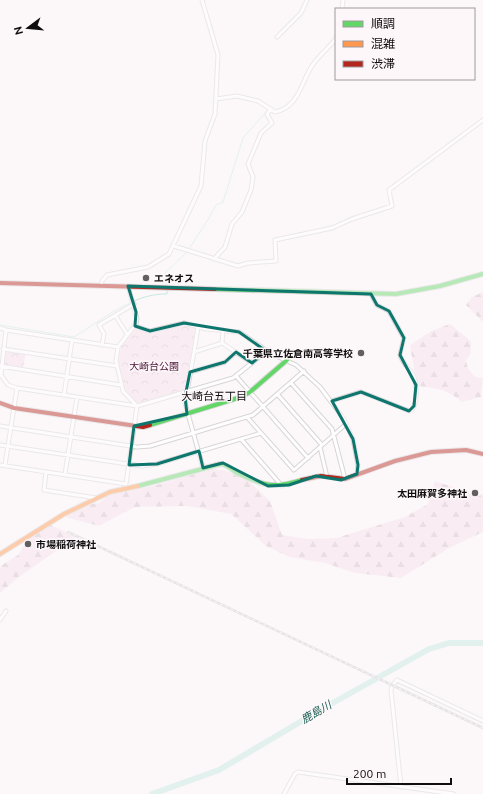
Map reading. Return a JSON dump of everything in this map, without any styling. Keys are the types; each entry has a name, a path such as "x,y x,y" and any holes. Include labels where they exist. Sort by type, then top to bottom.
{"street":[{"path":"101,286 102,281 107,275 141,269 153,265 169,254 201,186 204,141 215,114 217,50 202,0"},
{"path":"277,37 302,13 307,0"},
{"path":"216,98 237,96 258,101 275,112 282,110 298,98 306,77 314,62 335,40"},
{"path":"214,259 225,247 232,224 242,212 248,198 253,177 248,164 261,133 272,123 267,114 271,109"},
{"path":"174,246 238,266 276,261 275,240 332,228 352,219 392,206 390,190 483,120"},
{"path":"0,283 371,294 417,292 483,274"},
{"path":"128,286 137,319 134,326 118,347 116,356 121,385 126,395 137,406"},
{"path":"332,401 361,392 409,411 412,410 414,406 416,385 412,373 400,355 404,338 389,311 377,305 371,294"},
{"path":"102,345 104,334 99,325 134,304"},
{"path":"115,315 127,334"},
{"path":"134,326 150,331 184,323 244,335 267,351 287,360 304,371 332,401 346,424 353,439 358,465 357,474"},
{"path":"198,327 186,393 186,403 204,468"},
{"path":"0,328 118,347"},
{"path":"6,330 0,366 1,374 5,382 17,388 137,406 228,380 236,376 267,351"},
{"path":"222,343 223,330"},
{"path":"64,395 72,340"},
{"path":"194,352 222,343"},
{"path":"222,343 252,363"},
{"path":"3,349 117,366"},
{"path":"190,372 225,362 236,352"},
{"path":"0,404 14,408 143,427 236,399 250,392 287,360"},
{"path":"0,366 121,385"},
{"path":"0,426 131,446 150,446 247,417 278,395 304,371"},
{"path":"236,376 308,458"},
{"path":"291,383 332,429 345,479"},
{"path":"6,465 17,388"},
{"path":"278,395 321,446 327,477"},
{"path":"65,474 77,397"},
{"path":"0,465 126,484 137,406"},
{"path":"247,417 294,470 346,424"},
{"path":"0,445 129,465 152,465 261,433"},
{"path":"241,439 282,486"},
{"path":"0,554 64,514 110,492 127,489 223,463 236,472 264,485 282,486 316,476 337,480 345,479 400,458 423,453 469,449 483,454"},
{"path":"46,472 44,490 98,498"},
{"path":"0,620 6,611"},
{"path":"401,787 391,690 392,686 397,680 483,720"},
{"path":"284,794 295,774 298,772 454,794"}],"highlighted area":[{"path":"128,286 371,294 377,305 389,311 404,338 400,355 416,385 414,406 409,411 361,392 332,401 353,439 358,465 357,474 341,480 316,476 289,485 268,486 223,463 203,468 199,451 157,464 129,465 134,426 187,414 185,397 190,372 225,362 236,352 252,363 266,351 239,332 184,323 150,331 135,326 136,312"}],"green space":[{"path":"483,292 483,322 466,305 472,297"},
{"name":"大崎台公園","path":"182,324 196,328 185,390 141,405 135,402 122,382 120,374 119,358 122,345 136,328 151,332"},
{"path":"450,324 471,341 471,353 466,361 468,368 475,377 483,378 481,397 462,402 442,390 419,386 415,376 410,345 431,331"},
{"path":"7,350 26,353 23,368 3,364"},
{"path":"211,469 224,470 247,479 270,501 282,535 308,539 336,538 405,517 428,504 435,481 479,496 483,493 483,532 449,548 401,578 355,573 325,563 289,557 266,546 231,514 187,506 135,507 99,526 65,517 85,505 99,503 109,494 153,486"},
{"path":"51,525 76,537 19,577 0,593 0,568 2,565 18,555 30,536"}],"waterway":[{"path":"189,249 216,205 223,202 243,138 266,112"},
{"path":"167,286 163,275 187,252"},
{"path":"0,325 74,337 118,309 142,298 167,294 167,289"},
{"name":"鹿島川","path":"152,794 219,770 322,709 429,649 449,643 483,643"}],"railway":[{"path":"68,532 483,728"}],"traffic: fast":[{"path":"215,289 396,294 440,286 483,274"},
{"path":"150,425 241,397 250,392 287,360"},
{"path":"138,486 221,464 228,466 237,473 255,481 269,485 284,485 302,480"}],"traffic: slow":[{"path":"0,554 64,514 110,492 138,486"}],"traffic: jam":[{"path":"0,283 215,289"},
{"path":"0,403 14,408 143,427 150,425"},
{"path":"302,480 321,476 345,479 395,461 431,452 466,450 483,454"}],"place":[{"name":"エネオス","path":"146,278"},
{"name":"千葉県立佐倉南高等学校","path":"361,353"},
{"name":"太田麻賀多神社","path":"475,493"},
{"name":"市場稲荷神社","path":"28,544"}],"district":[{"name":"大崎台五丁目","path":"214,396"}]}
